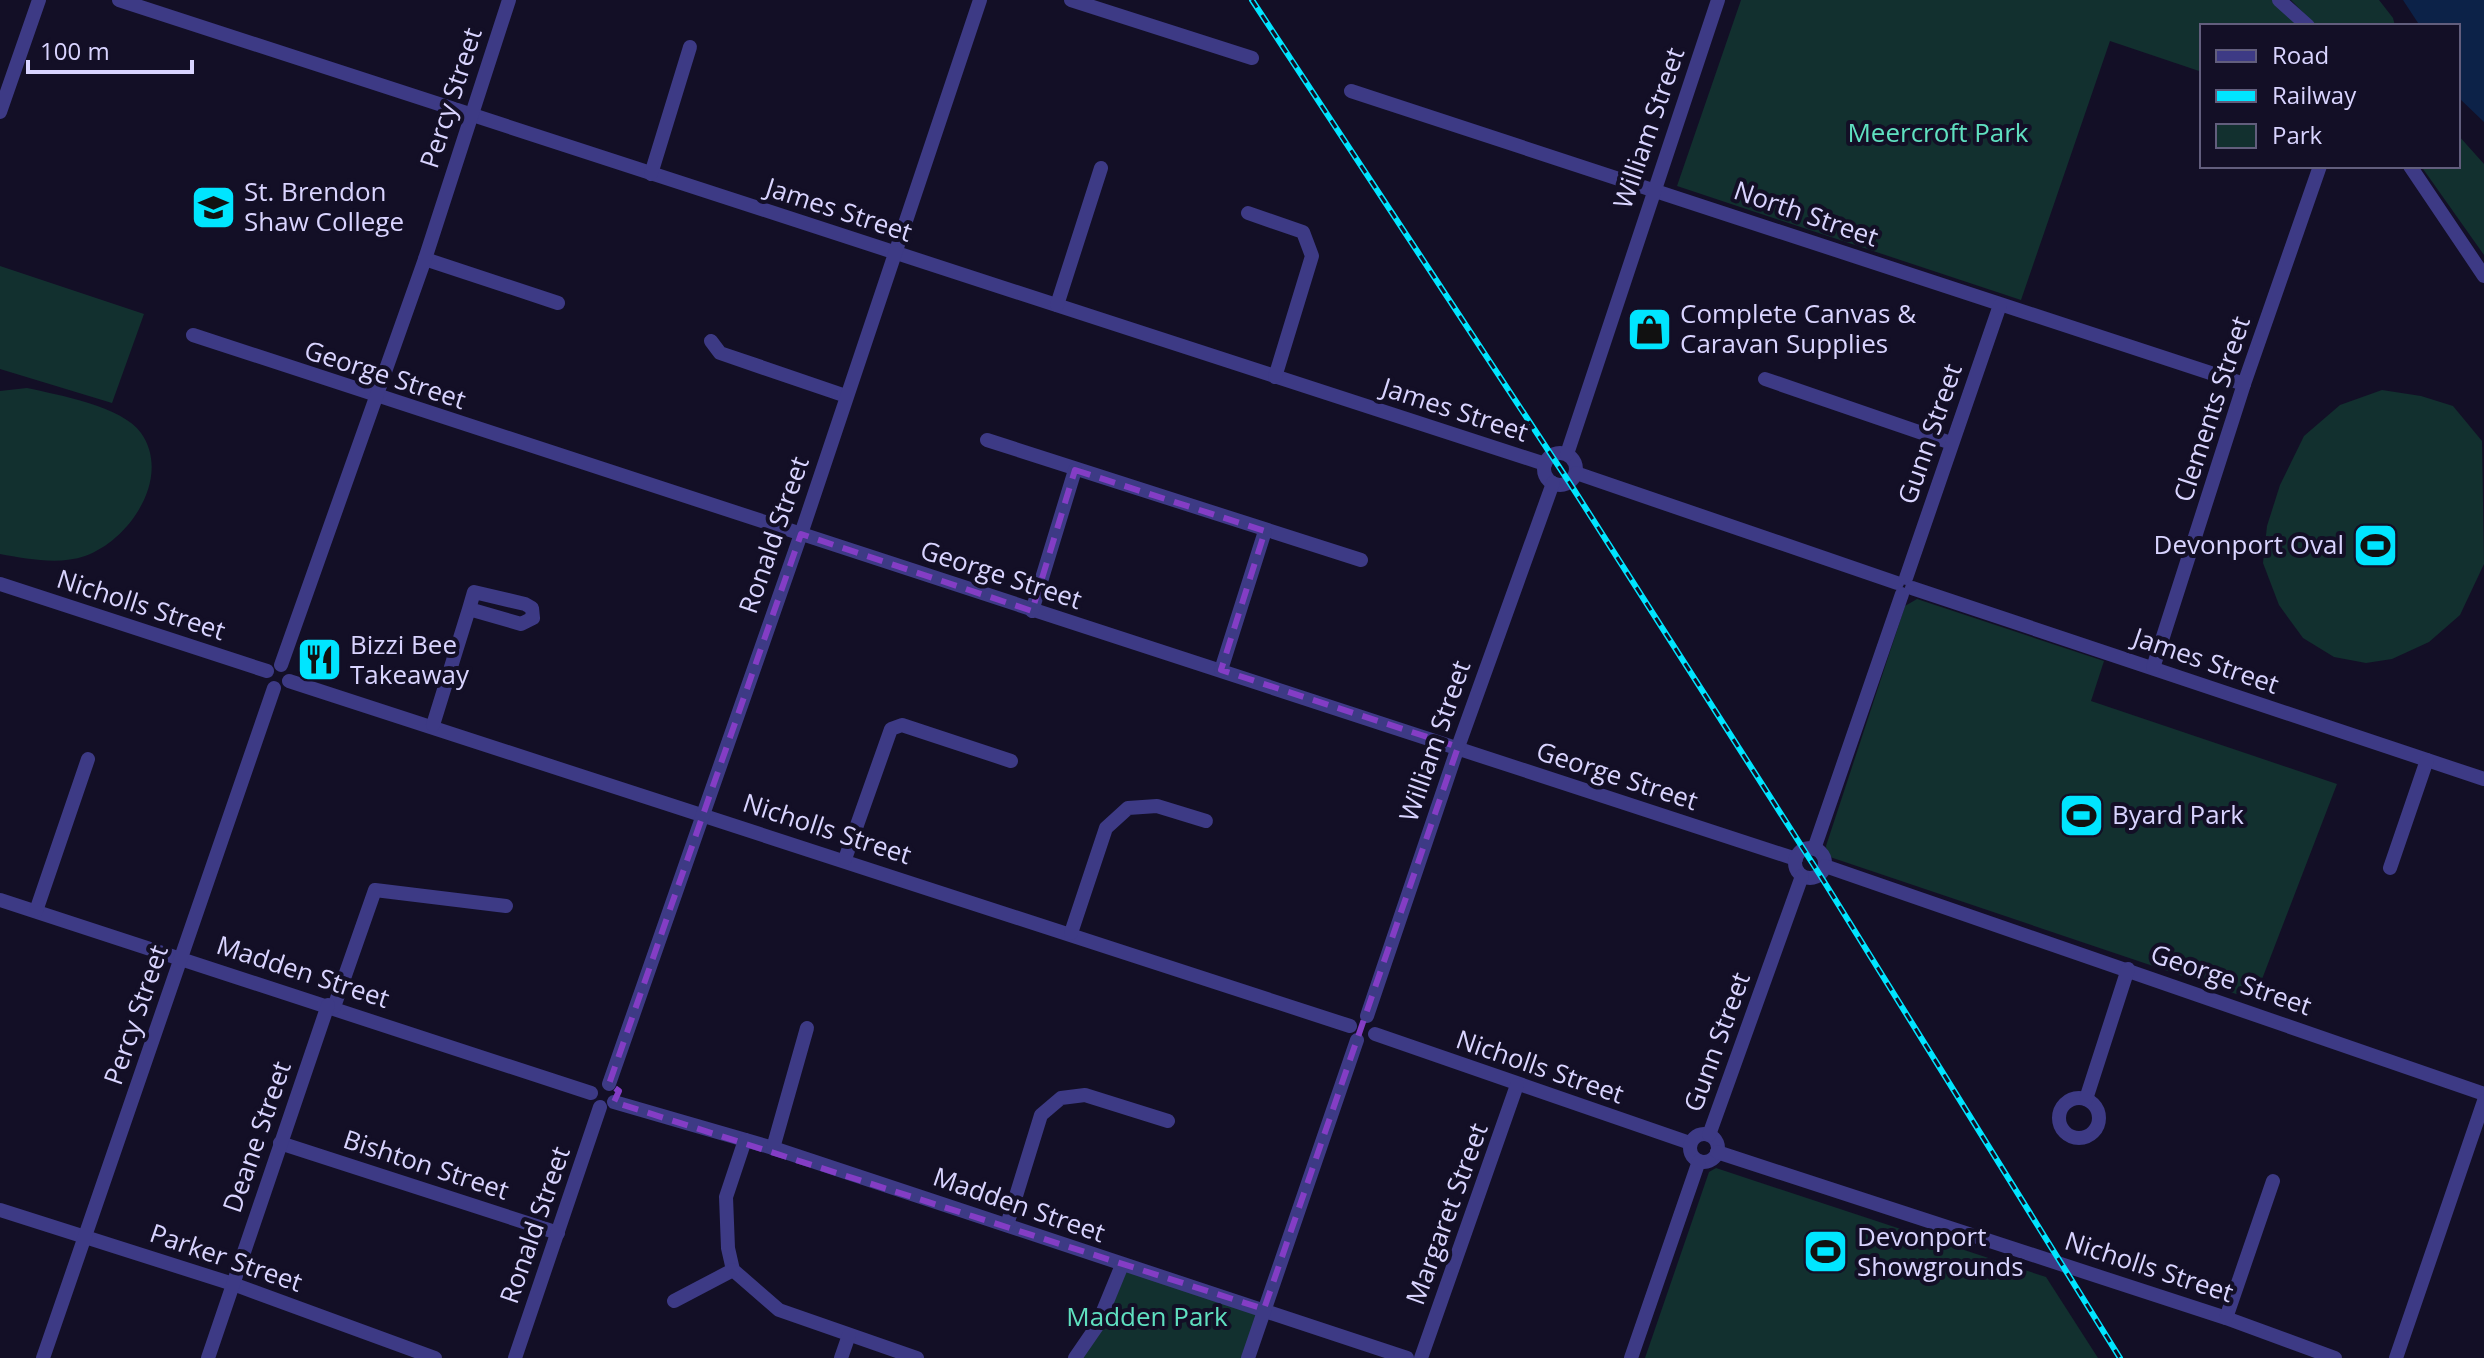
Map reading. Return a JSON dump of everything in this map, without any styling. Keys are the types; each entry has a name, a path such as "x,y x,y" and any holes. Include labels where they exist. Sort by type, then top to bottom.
{"street":[{"path":"0,112 39,0"},
{"name":"James Street","path":"119,0 1545,464"},
{"name":"Percy Street","path":"274,668 425,259 509,0"},
{"name":"Ronald Street","path":"609,1084 801,534 980,0"},
{"path":"1071,0 1252,58"},
{"name":"William Street","path":"1567,454 1718,0"},
{"path":"2279,0 2306,24"},
{"path":"651,174 690,47"},
{"name":"North Street","path":"1351,91 2244,384"},
{"path":"1057,305 1101,168"},
{"name":"Clements Street","path":"2153,668 2244,384 2319,168"},
{"path":"2411,168 2484,276"},
{"path":"1248,213 1303,232 1312,256 1275,377"},
{"path":"425,259 558,303"},
{"name":"Gunn Street","path":"1814,849 2000,305"},
{"name":"George Street","path":"193,335 376,398 1796,859"},
{"path":"711,341 720,353 846,396"},
{"path":"1765,379 1951,443"},
{"path":"987,440 1361,560"},
{"path":"1567,454 1575,462 1576,473 1564,485 1553,483 1545,475 1545,464 1552,455 1567,454"},
{"path":"1032,611 1075,470"},
{"name":"James Street","path":"1576,473 2484,779"},
{"name":"William Street","path":"1367,1016 1458,747 1553,483"},
{"path":"1221,670 1265,531"},
{"name":"Nicholls Street","path":"0,584 274,668"},
{"path":"433,725 469,609"},
{"path":"274,668 288,670 289,681 283,687 274,688 266,679 274,668"},
{"name":"Nicholls Street","path":"289,681 433,725 1350,1026"},
{"name":"Percy Street","path":"43,1358 274,688"},
{"path":"845,859 891,729 902,725 1011,761"},
{"path":"36,911 88,759"},
{"path":"2390,868 2427,760"},
{"path":"1071,933 1106,828 1128,808 1157,806 1206,821"},
{"path":"1804,849 1814,849 1823,855 1825,866 1816,877 1802,876 1796,868 1796,859 1804,849"},
{"name":"George Street","path":"1825,866 2484,1094"},
{"name":"Gunn Street","path":"1709,1135 1802,876"},
{"name":"Deane Street","path":"208,1358 280,1143 375,890 506,906"},
{"name":"Madden Street","path":"0,900 591,1093"},
{"path":"2086,1099 2128,969"},
{"path":"1367,1016 1374,1023 1375,1034 1366,1041 1357,1040 1350,1033 1350,1026 1358,1017 1367,1016"},
{"path":"773,1148 807,1028"},
{"name":"Nicholls Street","path":"1375,1034 1690,1143"},
{"path":"1248,1358 1357,1040"},
{"path":"599,1083 609,1084 615,1092 607,1104 594,1103 591,1093 599,1083"},
{"name":"Margaret Street","path":"1421,1358 1517,1085"},
{"path":"1007,1225 1041,1115 1061,1098 1085,1095 1168,1121"},
{"path":"2396,1358 2484,1101"},
{"name":"Ronald Street","path":"515,1358 607,1104"},
{"name":"Madden Street","path":"607,1104 773,1148 1407,1358"},
{"path":"1700,1134 1709,1135 1715,1140 1717,1152 1712,1159 1699,1161 1691,1154 1690,1143 1700,1134"},
{"path":"745,1140 726,1197 728,1248 733,1270 779,1310 917,1358"},
{"name":"Bishton Street","path":"280,1143 558,1233"},
{"name":"Nicholls Street","path":"1717,1152 2226,1318 2335,1358"},
{"path":"1631,1358 1699,1161"},
{"path":"2226,1318 2273,1181"},
{"name":"Parker Street","path":"0,1210 233,1284 435,1358"},
{"path":"1075,1358 1097,1326 1122,1265"},
{"path":"674,1301 733,1270"},
{"path":"841,1358 849,1335"}],"highlighted area":[{"path":"1075,470 1265,531 1221,670 1458,747 1264,1309 614,1102 619,1091 609,1084 801,534 1032,611"}],"green space":[{"name":"Meercroft Park","path":"1741,0 2276,0 2300,24 2200,24 2200,71 2110,41 2021,300 1677,186"},
{"path":"2291,0 2379,0 2394,24 2314,24"},
{"path":"2460,137 2484,164 2484,255 2422,168 2460,168"},
{"path":"0,266 144,314 112,403 0,369"},
{"path":"27,388 72,398 120,416 141,433 149,450 152,469 142,505 117,536 85,556 54,561 0,554 0,391"},
{"name":"Devonport Oval","path":"2382,390 2421,396 2453,406 2482,441 2484,564 2460,615 2429,642 2392,659 2366,663 2334,657 2303,638 2279,605 2263,563 2267,526 2280,485 2304,436 2340,405"},
{"name":"Byard Park","path":"1917,599 2104,661 2091,701 2337,784 2254,1000 1827,856 1826,846 1905,606"},
{"name":"Devonport Showgrounds","path":"1716,1168 2046,1277 2098,1358 1645,1358 1709,1172"},
{"name":"Madden Park","path":"1122,1265 1264,1309 1248,1358 1075,1358"}],"water":[{"path":"2403,0 2484,0 2484,122 2460,99 2460,24 2419,24"}],"railway":[{"path":"1252,0 1569,482 1820,875 2120,1358"}],"place":[{"name":"St. Brendon Shaw College","path":"213,207"},
{"name":"Complete Canvas & Caravan Supplies","path":"1649,329"},
{"name":"Devonport Oval","path":"2375,545"},
{"name":"Bizzi Bee Takeaway","path":"319,660"},
{"name":"Byard Park","path":"2081,815"},
{"name":"Devonport Showgrounds","path":"1826,1252"}]}
